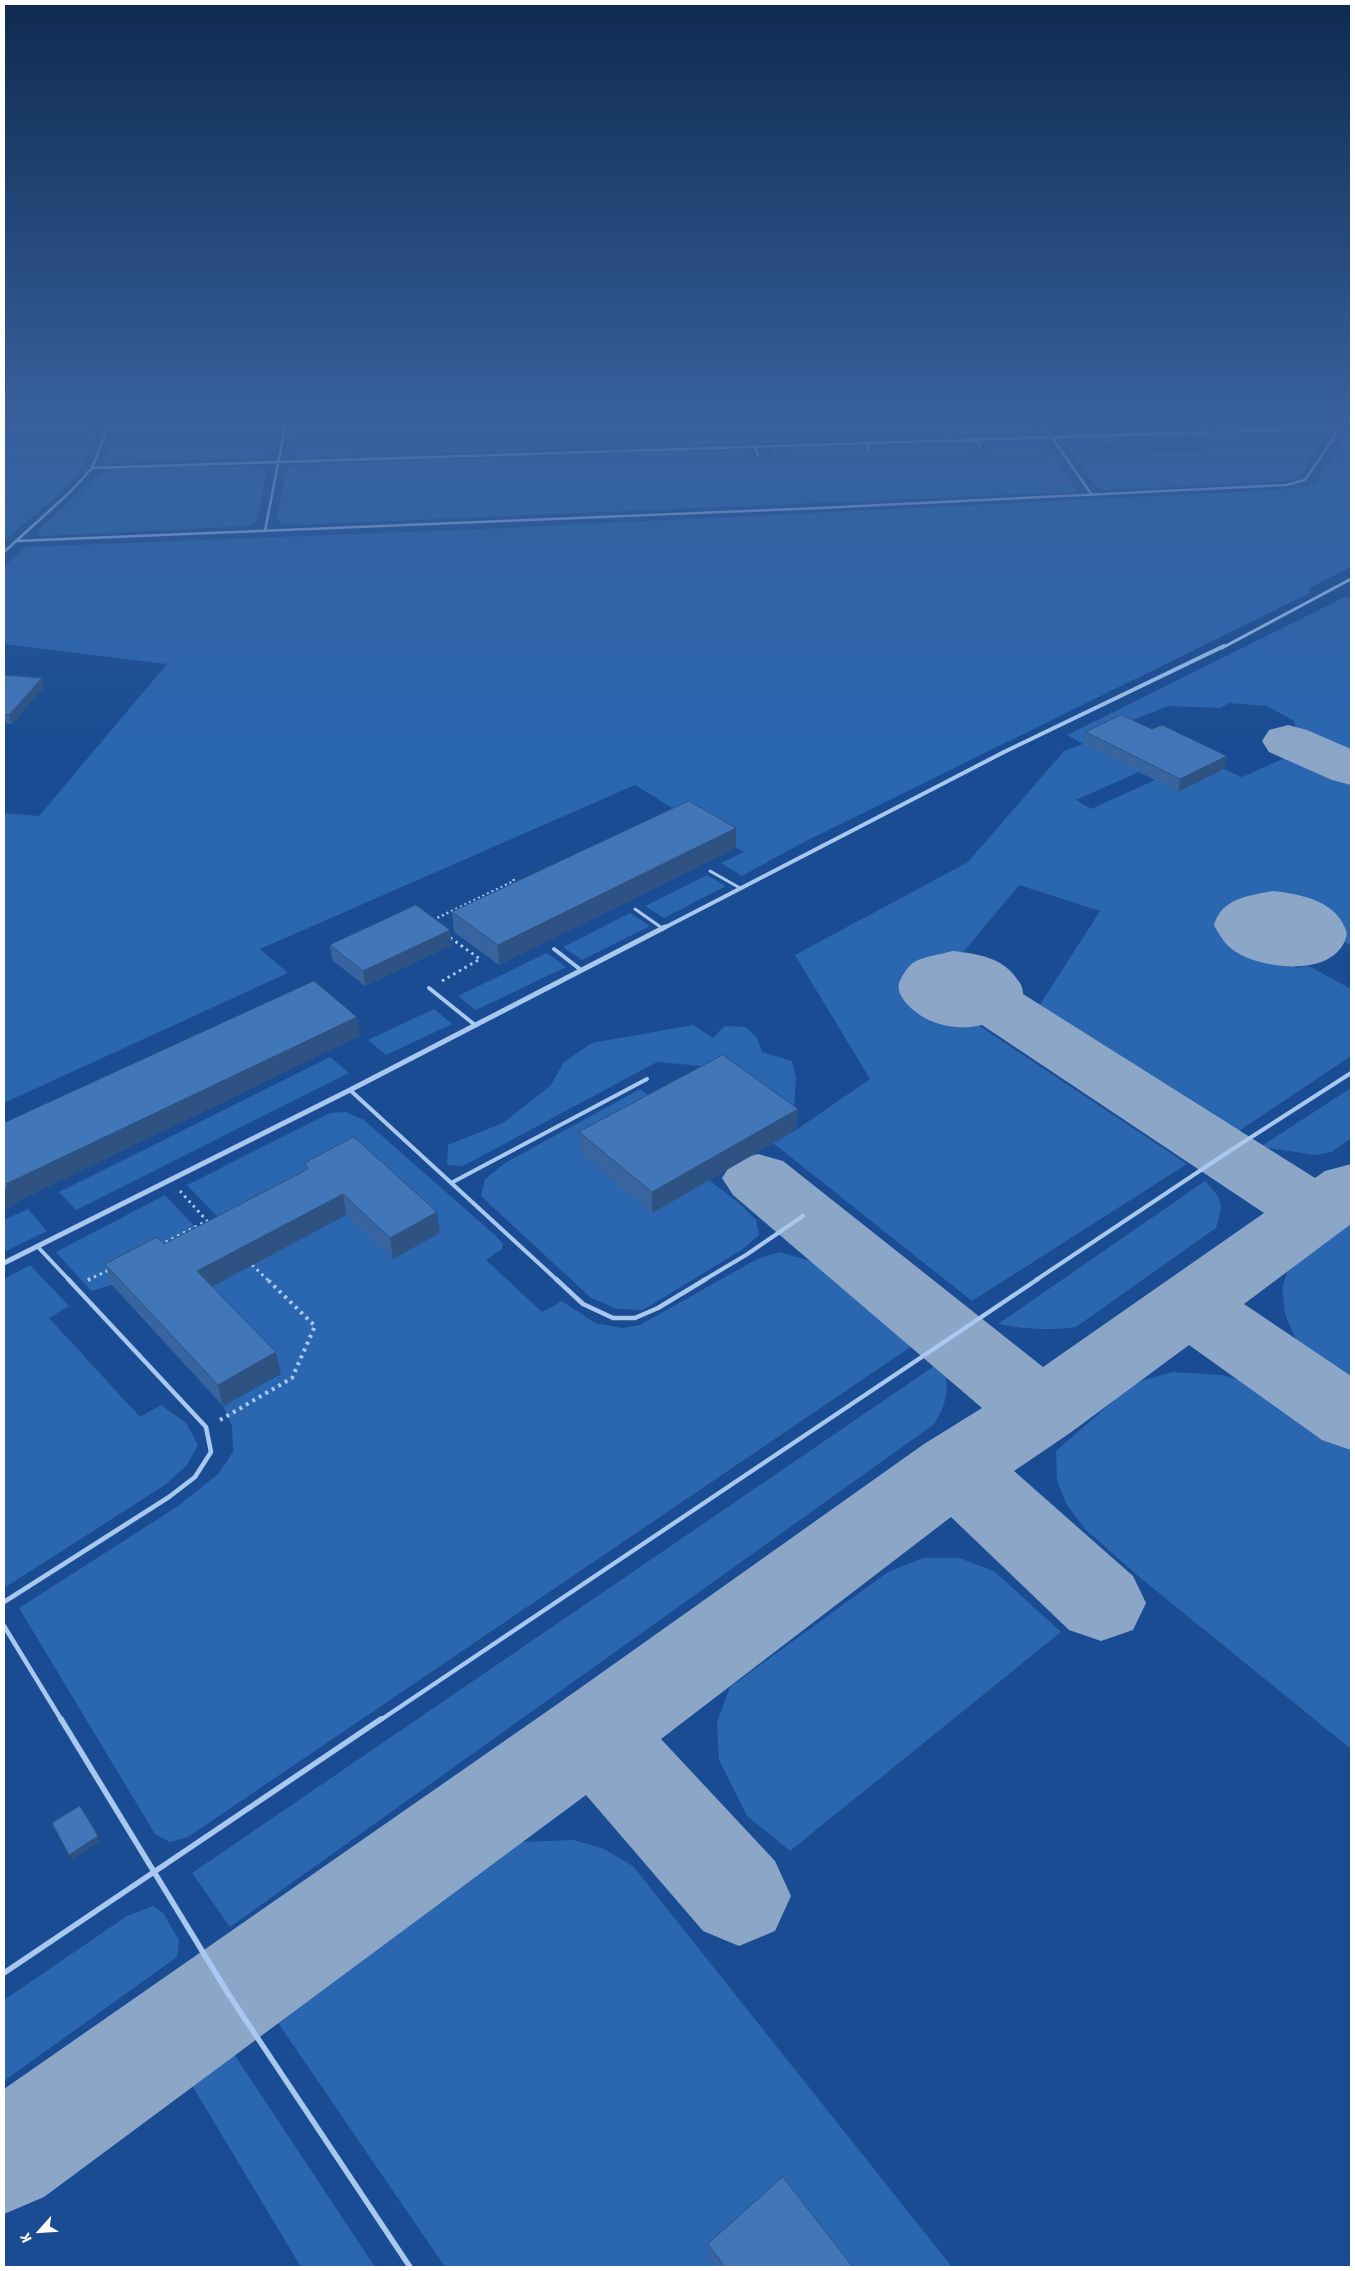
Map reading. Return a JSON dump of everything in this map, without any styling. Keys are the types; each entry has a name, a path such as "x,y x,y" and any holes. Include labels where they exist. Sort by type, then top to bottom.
{"street":[{"path":"4,1263 350,1090 1004,752 1217,650 1351,579"}],"lane":[{"path":"4,552 30,528"},
{"path":"266,532 267,528"},
{"path":"16,541 356,528"},
{"path":"710,871 740,888"},
{"path":"635,909 662,928"},
{"path":"554,949 581,970"},
{"path":"429,988 475,1025"},
{"path":"4,1973 819,1425 1351,1072"},
{"path":"451,1183 647,1079"},
{"path":"350,1090 583,1304 613,1318 635,1318 658,1308 746,1255 803,1216"},
{"path":"4,1602 169,1497 195,1477 212,1452 206,1427 37,1246"},
{"path":"4,1626 229,1995 410,2267"}],"path":[{"path":"437,927 430,922 514,881 513,877"},
{"path":"429,988 480,959 444,933"},
{"path":"169,1180 211,1226"},
{"path":"154,1248 207,1221"},
{"path":"206,1427 292,1378 315,1326 252,1265"},
{"path":"74,1287 110,1270"}],"shaded area":[{"path":"4,528 19,528 4,541"},
{"path":"41,528 210,528 43,536 39,535 38,531"},
{"path":"1351,528 1351,567 1309,588 1310,593 804,842 742,876 721,863 744,852 635,785 260,949 288,973 4,1103 4,813 39,816 167,664 4,644 4,566 26,547 483,529"},
{"path":"1345,597 1351,599 1351,753 1296,729 1294,721 1267,706 1229,703 1220,708 1168,706 1120,725 1139,772 1076,800 1091,809 1155,780 1178,792 1224,769 1242,777 1289,756 1351,785 1351,946 1342,940 1337,929 1329,920 1307,907 1292,902 1258,902 1246,898 1229,908 1234,912 1227,920 1231,931 1246,945 1265,956 1288,960 1296,968 1309,966 1351,989 1351,1056 1230,1137 1034,1014 1100,911 1019,885 956,961 933,964 922,969 914,980 911,989 929,1007 941,1013 966,1017 1187,1164 972,1301 773,1143 796,1130 870,1079 795,955 968,862 1064,751 1083,744 1067,735"},
{"path":"707,875 726,886 664,918 645,906"},
{"path":"630,913 650,926 582,960 563,947"},
{"path":"547,953 566,967 476,1010 458,996"},
{"path":"434,1009 452,1024 386,1055 368,1040"},
{"path":"693,1025 713,1038 725,1026 746,1027 757,1038 762,1052 792,1061 796,1078 794,1107 777,1116 703,1066 657,1062 463,1166 447,1165 448,1145 503,1123 550,1086 564,1062 592,1043"},
{"path":"330,1057 349,1073 76,1210 59,1192"},
{"path":"1351,1088 1351,1138 1332,1152 1316,1155 1260,1147"},
{"path":"640,1089 662,1105 652,1213 709,1180 740,1204 756,1220 759,1235 743,1249 643,1310 617,1309 591,1298 481,1196 485,1179 505,1163"},
{"path":"346,1112 364,1120 496,1236 503,1244 502,1249 486,1260 542,1312 562,1301 595,1323 622,1328 640,1325 757,1259 779,1252 811,1261 904,1327 915,1344 188,1837 170,1842 155,1834 19,1608 178,1506 218,1474 233,1452 232,1426 223,1406 281,1374 202,1292 346,1215 357,1158 232,1232 187,1185 330,1113"},
{"path":"1205,1181 1220,1202 1221,1207 1216,1228 1076,1327 1037,1329 998,1324"},
{"path":"165,1195 210,1243 162,1258 111,1285 91,1291 56,1252"},
{"path":"28,1209 47,1231 4,1252 4,1220"},
{"path":"1351,1220 1351,1391 1337,1381 1298,1344 1285,1314 1282,1288 1291,1261"},
{"path":"30,1265 69,1306 49,1318 140,1417 161,1405 186,1423 198,1445 187,1465 165,1485 4,1588 4,1279"},
{"path":"943,1360 947,1386 945,1401 933,1425 230,1927 192,1873"},
{"path":"1172,1372 1222,1375 1282,1393 1351,1442 1351,1749 1138,1576 1085,1529 1067,1505 1057,1481 1056,1451 1134,1383"},
{"path":"923,1558 959,1558 994,1571 1061,1632 790,1851 747,1816 719,1760 717,1722 730,1687 888,1572"},
{"path":"574,1840 604,1849 633,1866 952,2267 445,2267 276,2020 491,1857 520,1842"},
{"path":"153,1906 164,1914 179,1941 177,1957 4,2081 4,2000 127,1916"},
{"path":"228,2045 375,2267 301,2267 187,2077"}],"building":[{"path":"4,675 42,678 9,715 4,714"},
{"path":"1121,715 1152,729 1162,725 1227,756 1180,779 1086,732"},
{"path":"689,801 736,828 498,945 452,912"},
{"path":"416,905 450,930 363,971 330,945"},
{"path":"314,981 357,1017 6,1184 8,1187 4,1188 4,1123"},
{"path":"723,1055 798,1109 652,1192 579,1132"},
{"path":"354,1137 437,1212 390,1238 343,1194 197,1271 276,1352 218,1385 105,1264 157,1237 164,1244 308,1169 305,1163"},
{"path":"80,1806 98,1836 69,1855 52,1823"},
{"path":"783,2177 853,2267 725,2267 708,2244"}],"taxiway":[{"path":"1288,741 1351,769"},
{"path":"1272,909 1297,914 1305,918 1315,929 1315,938 1308,946 1294,949 1281,948 1257,939 1248,932 1245,925 1246,918 1255,913 1272,909"},
{"path":"953,970 965,971 980,976 991,987 991,995 985,1002 975,1007 962,1008 950,1006 940,1001 932,995 929,988 931,981 938,975 953,970"},
{"path":"988,1000 1317,1213"},
{"path":"758,1178 1041,1411"},
{"path":"1317,1213 1351,1188"},
{"path":"1041,1411 1317,1213"},
{"path":"1189,1305 1351,1418"},
{"path":"954,1468 1041,1411"},
{"path":"593,1734 954,1468"},
{"path":"954,1468 1101,1603"},
{"path":"4,2157 593,1734"},
{"path":"593,1734 739,1896"}]}
